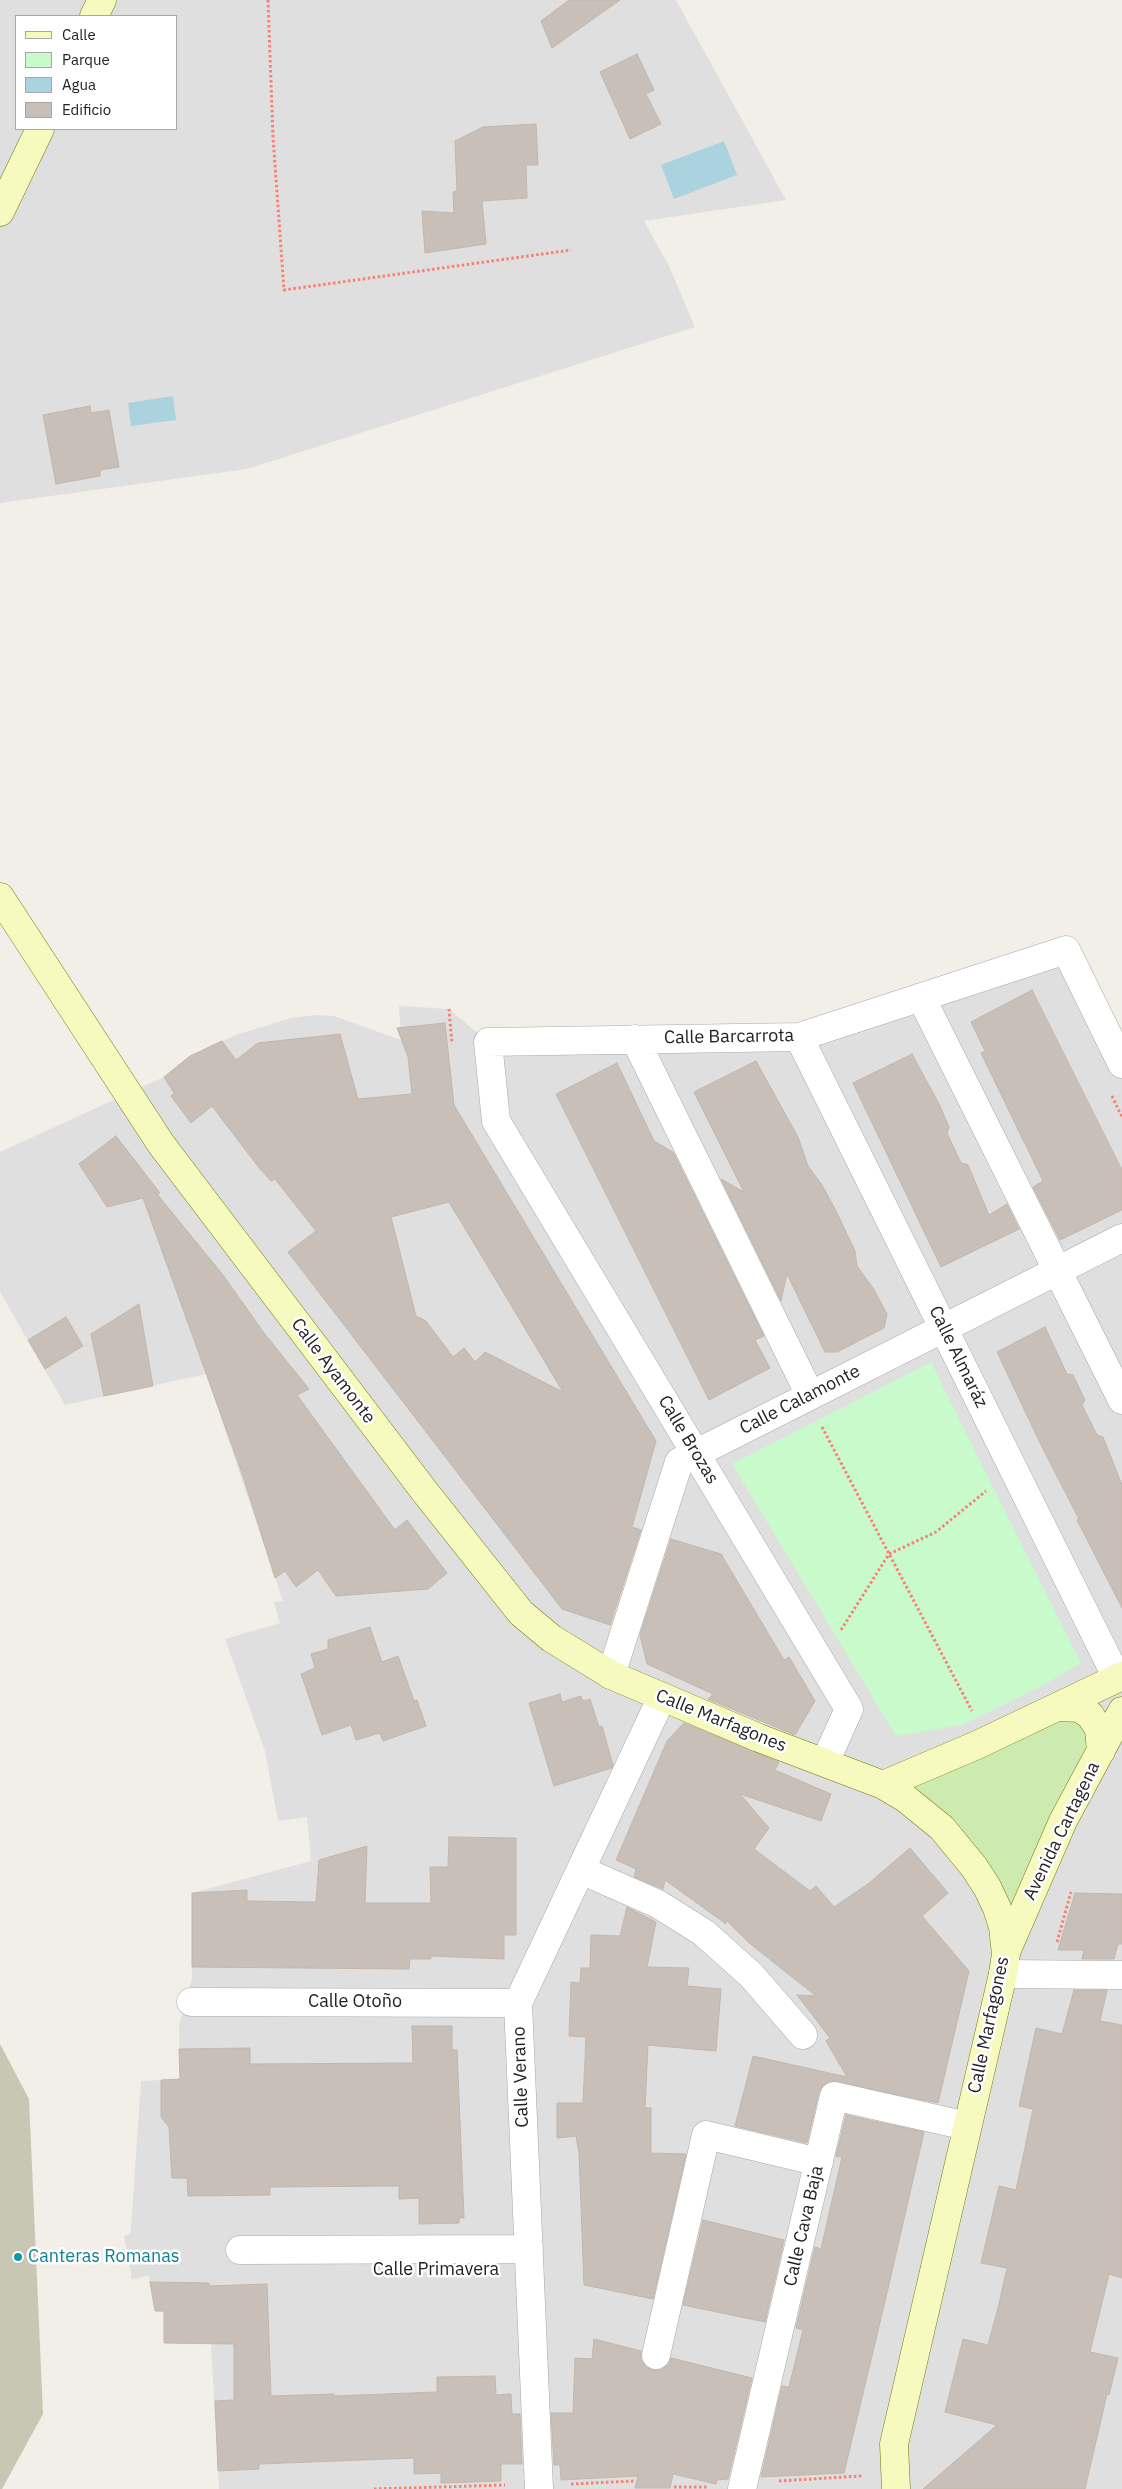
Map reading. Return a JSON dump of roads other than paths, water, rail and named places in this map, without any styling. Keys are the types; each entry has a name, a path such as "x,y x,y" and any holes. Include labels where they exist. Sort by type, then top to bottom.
{"main road":[{"path":"94,15 102,0"},
{"path":"0,212 40,130"},
{"name":"Calle Ayamonte","path":"0,897 127,1095 167,1152 478,1560 521,1613 551,1638"},
{"name":"Calle Marfagones","path":"551,1638 610,1675 883,1785 905,1798 942,1828 974,1867 998,1908 1003,1927 1004,1964 894,2444 896,2489"},
{"path":"883,1785 1120,1677"},
{"path":"1057,1707 1079,1708 1090,1715 1099,1728 1100,1751"},
{"name":"Avenida Cartagena","path":"1004,1964 1063,1821 1122,1711"}],"street":[{"name":"Calle Barcarrota","path":"496,1121 488,1042 798,1037 1066,950 1122,1064"},
{"path":"921,997 1059,1270 1122,1400"},
{"name":"Calle Almaráz","path":"798,1037 1120,1677"},
{"path":"635,1039 814,1407"},
{"name":"Calle Brozas","path":"496,1121 849,1709 825,1762"},
{"name":"Calle Calamonte","path":"610,1675 679,1462 696,1453 814,1407 943,1327 1122,1238"},
{"name":"Calle Verano","path":"539,2489 518,2003 662,1697"},
{"path":"581,1870 658,1904 704,1933 751,1976 803,2035"},
{"path":"1004,1964 1122,1974"},
{"name":"Calle Otoño","path":"191,2002 518,2003"},
{"name":"Calle Cava Baja","path":"742,2489 834,2096 967,2126"},
{"path":"656,2355 706,2135 819,2162"},
{"name":"Calle Primavera","path":"240,2250 529,2250"}],"water":[{"path":"724,141 737,175 674,199 661,165"},
{"path":"173,396 176,420 131,426 128,403"}],"place":[{"name":"Canteras Romanas","path":"18,2257"}]}
